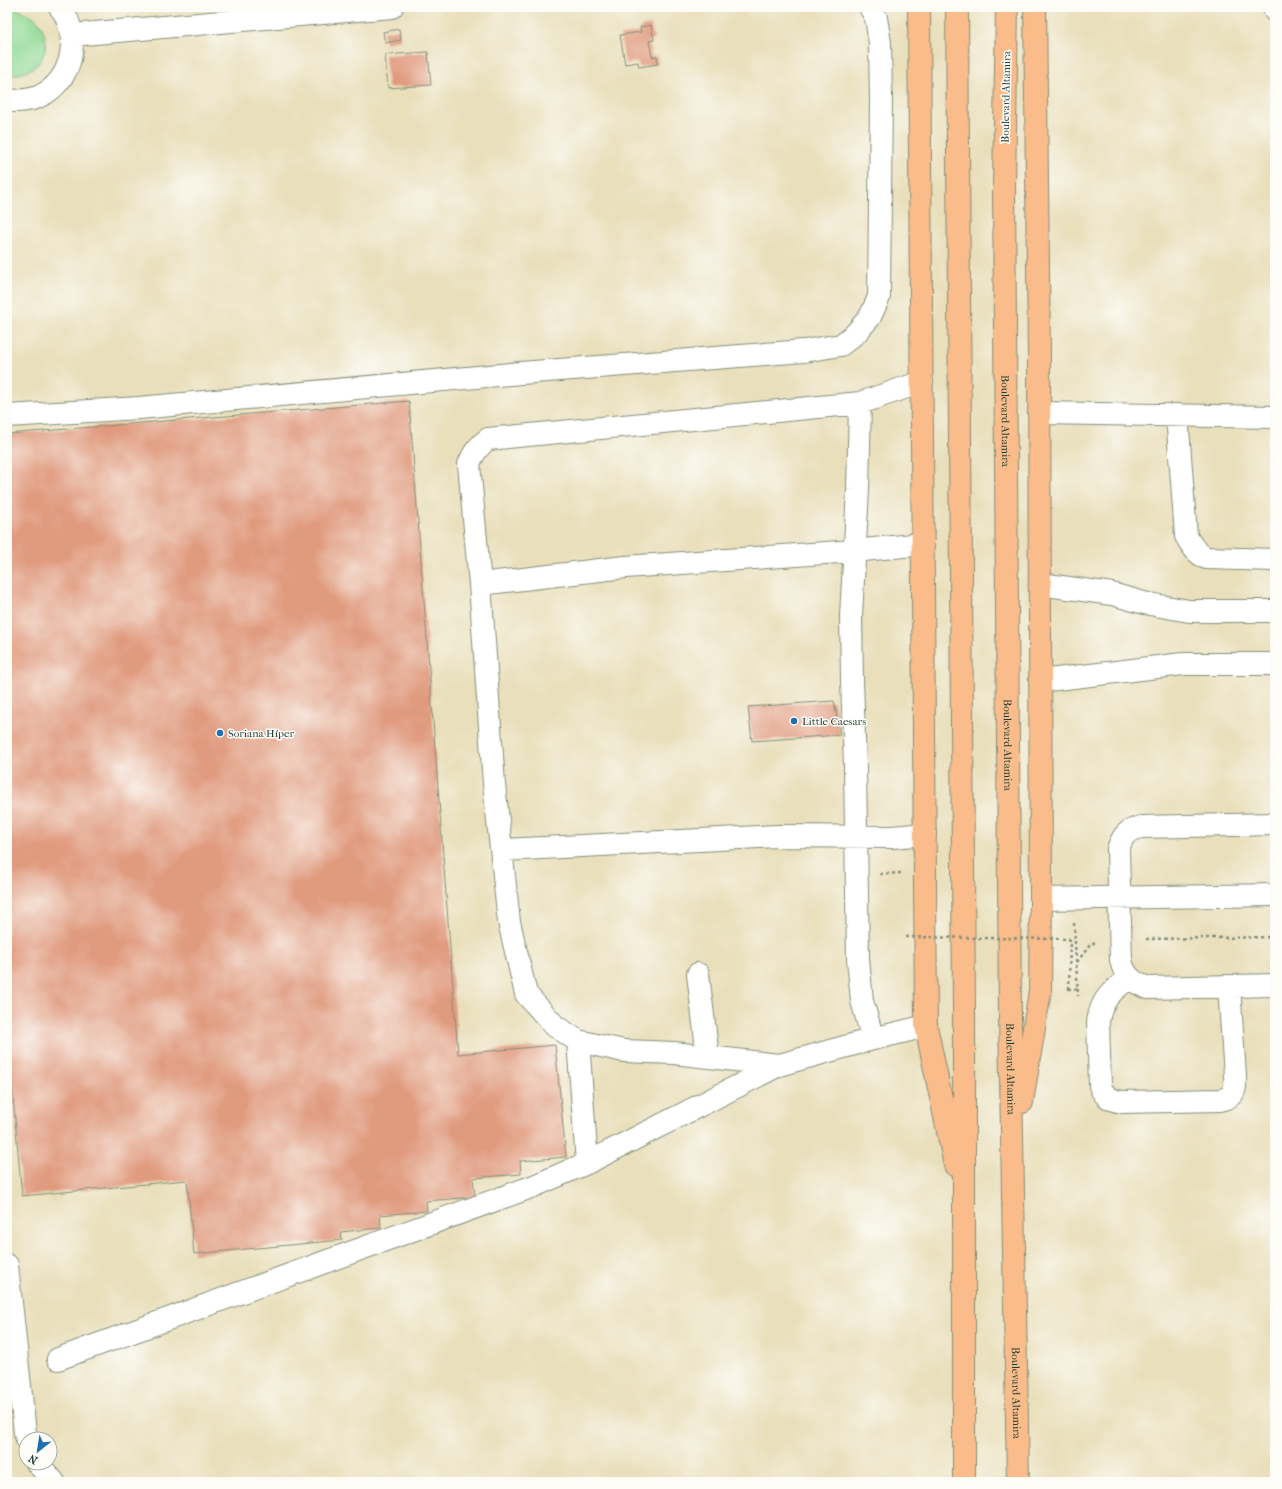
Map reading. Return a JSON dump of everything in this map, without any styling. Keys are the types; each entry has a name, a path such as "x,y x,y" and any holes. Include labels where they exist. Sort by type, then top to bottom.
{"main road":[{"path":"919,7 926,1026 964,1212"},
{"path":"957,7 964,1009 964,1482"},
{"path":"1012,1159 1040,991 1040,584 1035,7"},
{"name":"Boulevard Altamira","path":"1008,8 1004,196 1010,1010 1018,1482"}],"lane":[{"path":"7,101 20,102 38,96 54,86 65,71 72,54 72,35 66,15 60,7"},
{"path":"72,35 392,7"},
{"path":"7,416 139,408 520,373 804,351 841,344 856,333 870,317 880,297 880,43 876,18 870,7"},
{"path":"1274,7 1275,11"},
{"path":"779,1065 674,1053 624,1051 578,1041 555,1026 526,994 509,922 494,784 486,652 469,464 472,455 478,446 488,439 860,403 922,382"},
{"path":"860,403 851,616 852,680 858,874 858,959 862,1001 873,1039"},
{"path":"1039,413 1275,417"},
{"path":"1177,415 1186,536 1193,548 1198,554 1206,558 1275,560"},
{"path":"480,584 625,567 854,551 923,544"},
{"path":"1040,584 1112,594 1144,603 1189,611 1275,611"},
{"path":"1040,681 1183,664 1275,664"},
{"path":"1275,824 1141,827 1131,829 1125,834 1118,849 1122,967 1129,978 1148,988 1275,985"},
{"path":"502,850 771,836 892,837 925,834"},
{"path":"1041,899 1275,895"},
{"path":"698,974 708,1057"},
{"path":"1129,978 1111,992 1104,1000 1099,1013 1098,1022 1100,1086 1102,1093 1113,1101 1122,1102 1221,1100 1228,1098 1232,1094 1236,1088 1230,986"},
{"path":"58,1359 534,1186 587,1163 779,1065 926,1026"},
{"path":"578,1041 587,1163"},
{"path":"7,1264 25,1431"},
{"path":"44,1471 54,1482"}],"path":[{"path":"858,874 926,874"},
{"path":"1073,898 1079,1002"},
{"path":"906,937 1070,938 1069,989"},
{"path":"1077,962 1090,945 1105,940 1275,937"}],"green space":[{"path":"15,9 25,12 39,22 46,42 45,50 38,64 32,69 16,75 7,75 7,10"}],"building":[{"path":"651,25 654,40 649,41 652,57 657,56 658,64 639,67 638,62 625,64 620,35 641,32 640,27"},
{"path":"399,29 401,40 385,43 383,32"},
{"path":"428,52 431,85 388,88 385,55"},
{"name":"Soriana Híper","path":"409,401 458,1054 555,1045 566,1157 520,1161 521,1174 473,1178 475,1197 426,1201 427,1211 380,1215 381,1228 341,1232 342,1240 194,1254 187,1180 22,1196 7,1031 7,434"},
{"name":"Little Caesars","path":"834,701 840,735 752,741 748,707"}],"place":[{"name":"Little Caesars","path":"794,721"},
{"name":"Soriana Híper","path":"220,733"}]}
